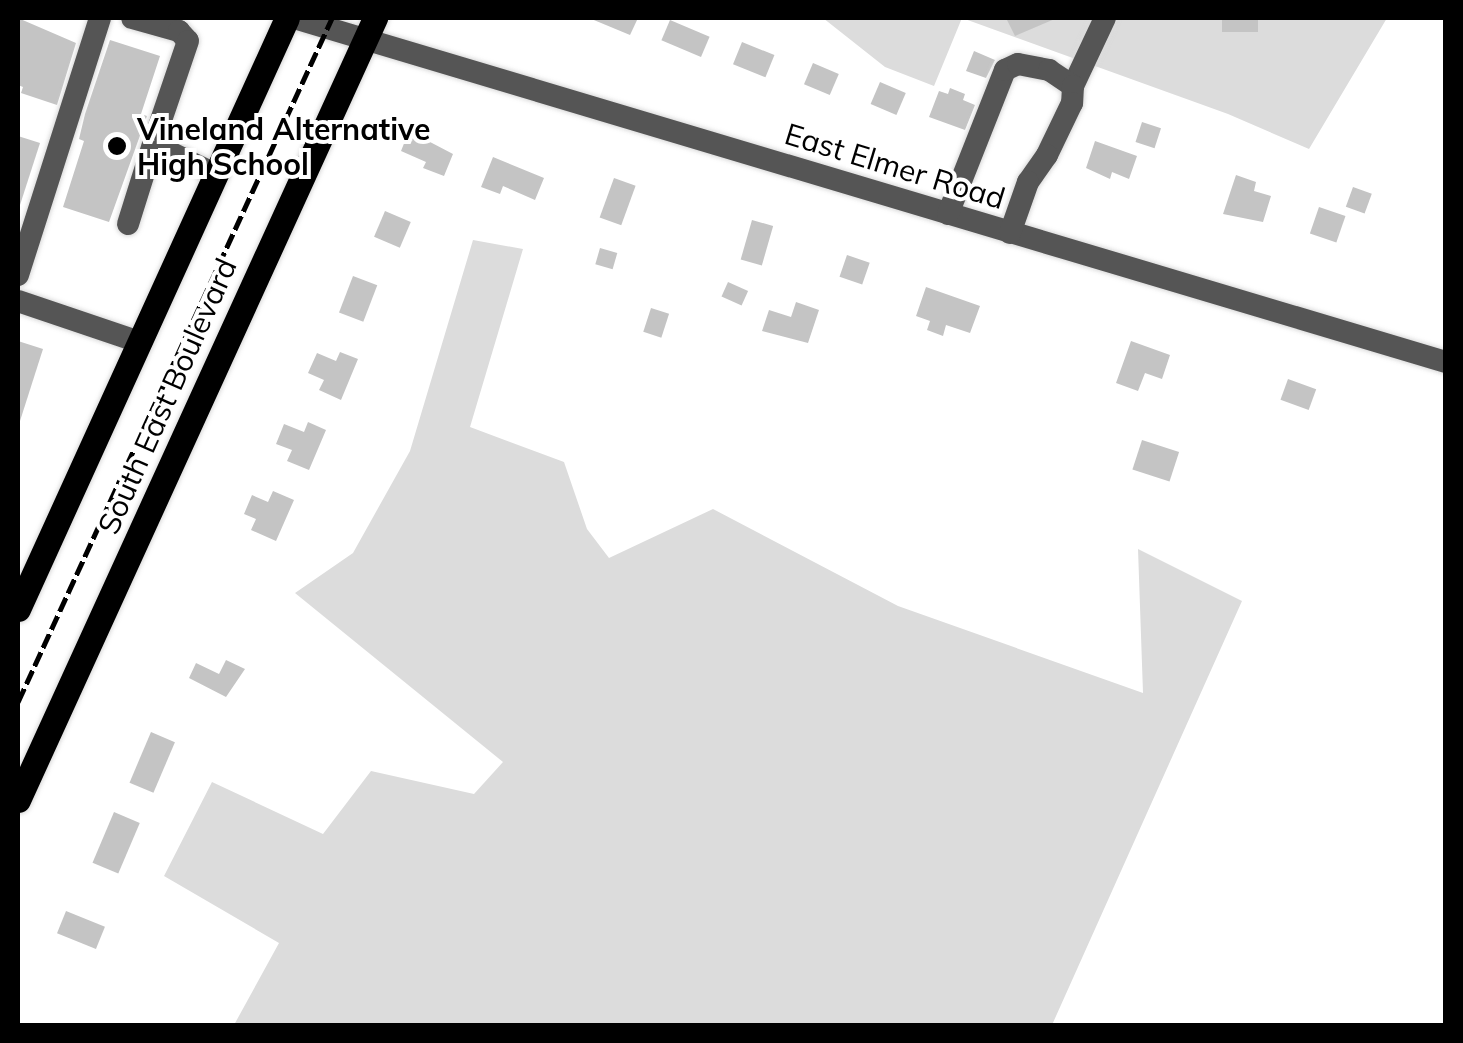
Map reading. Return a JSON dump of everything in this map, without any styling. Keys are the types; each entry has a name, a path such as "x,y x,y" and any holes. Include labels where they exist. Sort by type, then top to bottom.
{"main road":[{"path":"18,605 290,18"},
{"name":"South East Boulevard","path":"18,800 370,28"}],"street":[{"path":"18,275 100,18"},
{"path":"128,224 188,41 179,32 132,18"},
{"name":"East Elmer Road","path":"290,18 328,28 370,28 948,214 1446,362"},
{"path":"1010,233 1028,182 1047,155 1072,103 1073,86 1104,18"},
{"path":"948,214 1005,70 1018,64 1049,70 1073,86"},
{"path":"153,144 216,174"},
{"path":"18,301 139,342"}],"shaded area":[{"path":"823,18 962,18 934,86 885,67"},
{"path":"962,18 1387,18 1309,149 1228,114"},
{"path":"473,240 523,249 470,427 564,462 587,529 609,558 713,509 898,606 1143,693 1138,549 1242,601 1052,1025 234,1025 279,943 164,876 212,782 323,834 371,771 474,794 503,762 295,593 353,553 410,451"}],"building":[{"path":"18,18 76,43 57,105 21,93"},
{"path":"589,18 638,18 630,35"},
{"path":"1006,18 1057,18 1015,36"},
{"path":"1222,18 1258,18 1258,32 1222,32"},
{"path":"670,20 710,37 701,57 661,40"},
{"path":"110,40 160,56 141,114 147,116 109,222 63,207 84,141 79,139 85,114"},
{"path":"742,42 774,55 765,77 733,64"},
{"path":"974,51 995,60 986,78 966,71"},
{"path":"813,63 839,74 830,95 804,84"},
{"path":"880,82 906,93 896,115 871,104"},
{"path":"950,88 965,94 963,100 975,105 965,130 929,117 939,91 948,94"},
{"path":"1142,122 1161,128 1155,148 1136,142"},
{"path":"409,131 453,154 444,176 423,168 426,162 401,151"},
{"path":"18,136 40,143 20,205 18,204"},
{"path":"1095,141 1137,156 1129,179 1112,172 1110,179 1086,168"},
{"path":"493,157 544,178 535,200 503,186 500,194 481,187"},
{"path":"1236,175 1256,182 1254,191 1271,196 1263,222 1223,214"},
{"path":"614,178 636,186 621,225 600,217"},
{"path":"1353,187 1372,194 1365,214 1346,207"},
{"path":"1319,207 1345,216 1336,243 1310,233"},
{"path":"385,211 411,222 400,248 374,237"},
{"path":"752,220 773,226 762,265 741,259"},
{"path":"600,248 617,253 613,269 595,264"},
{"path":"847,255 870,263 862,285 840,277"},
{"path":"353,276 377,285 363,322 339,312"},
{"path":"728,282 748,291 742,306 721,297"},
{"path":"926,287 980,306 970,333 946,325 943,336 927,330 930,321 916,316"},
{"path":"796,302 819,310 808,343 762,331 769,310 791,317"},
{"path":"651,308 669,314 661,338 643,332"},
{"path":"18,341 43,349 20,421 18,421"},
{"path":"1131,341 1170,355 1162,379 1145,373 1138,391 1116,383"},
{"path":"340,352 358,359 341,400 319,390 324,380 308,373 317,353 336,361"},
{"path":"1288,379 1316,389 1309,410 1280,400"},
{"path":"308,422 326,430 309,470 287,461 292,450 276,444 284,424 304,432"},
{"path":"1142,440 1179,452 1170,482 1132,469"},
{"path":"273,491 294,500 276,541 251,530 256,519 244,514 252,495 268,502"},
{"path":"226,660 245,669 226,697 189,678 196,663 219,674"},
{"path":"151,732 175,742 153,793 130,783"},
{"path":"114,812 140,823 118,874 93,863"},
{"path":"66,911 105,927 96,949 57,933"}],"railway":[{"path":"18,702 332,18"}],"place":[{"name":"Vineland Alternative High School","path":"117,146"}]}
